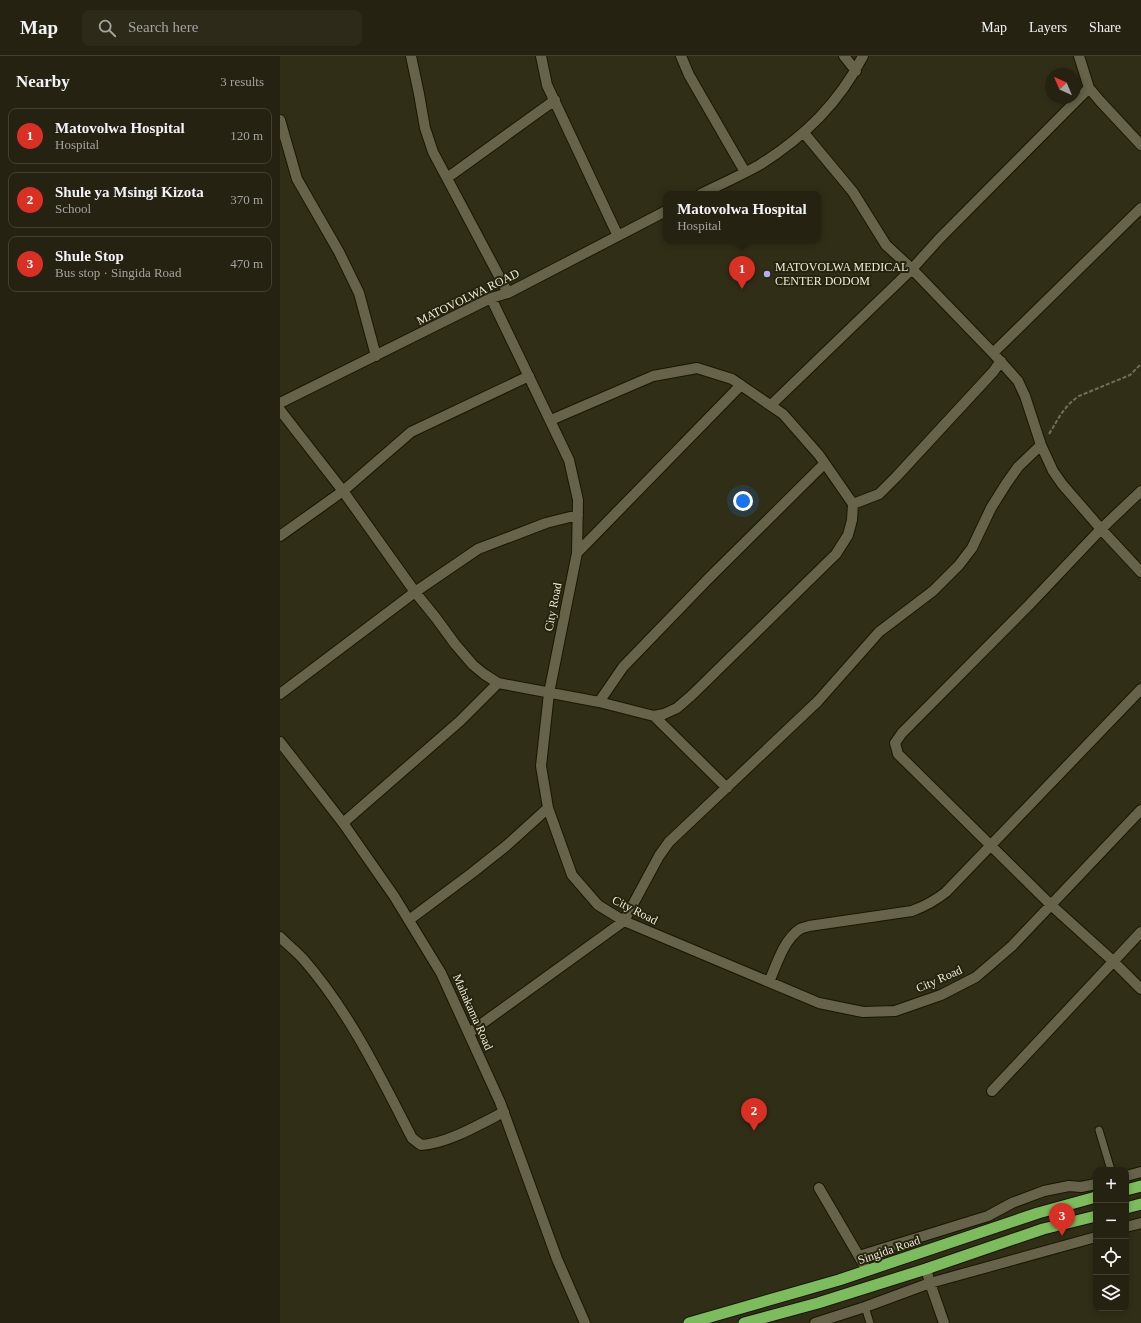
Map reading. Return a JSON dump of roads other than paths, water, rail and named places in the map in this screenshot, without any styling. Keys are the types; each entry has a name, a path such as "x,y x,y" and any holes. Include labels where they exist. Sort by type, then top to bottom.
{"highway":[{"path":"1129,1189 1141,1186"},
{"name":"Singida Road","path":"689,1323 839,1280 1038,1213 1093,1199"},
{"path":"1129,1207 1141,1204"},
{"path":"744,1323 818,1303 926,1269 1043,1229 1093,1217"}],"street":[{"path":"411,56 425,128 433,152 508,293"},
{"path":"541,56 547,85 618,236"},
{"path":"681,56 689,75 745,172"},
{"path":"844,56 856,71"},
{"path":"707,191 760,164 804,133 817,121 839,95 856,71 863,56"},
{"path":"1079,56 1089,88 1141,145"},
{"path":"771,405 912,270 939,239 1089,88"},
{"path":"447,178 555,100"},
{"path":"280,120 297,179 339,252 359,293 376,356"},
{"path":"804,133 853,192 886,245 1001,361 1018,382 1025,396 1041,445 1053,471 1062,484 1101,529 1141,572"},
{"path":"993,353 1141,208"},
{"name":"MATOVOLWA ROAD","path":"280,403 491,298 508,293 663,213"},
{"name":"City Road","path":"491,298 569,460 578,500 577,553 549,693 541,766 548,808 572,875 598,905 624,921 819,1003 863,1012 895,1011 941,995 976,977 1012,946 1141,810"},
{"path":"853,504 879,494 988,378 1001,361"},
{"path":"280,410 343,491 415,592 455,644 484,674 498,683 599,702 654,716 664,714 677,708 836,554 848,535 852,520 853,504 819,455 783,414 732,379 697,368 653,376 550,420"},
{"path":"280,536 343,491 411,432 529,376"},
{"path":"577,553 741,385"},
{"path":"469,1033 624,921 663,850 669,842 818,701 879,632 933,591 959,565 972,548 1006,484 1018,467 1041,445"},
{"path":"599,702 623,667 709,578 824,464"},
{"path":"1141,491 1101,529 1029,605 902,733 895,743 898,754 1052,905 1141,989"},
{"path":"280,694 415,592 478,549 546,523 578,515"},
{"path":"343,823 460,721 498,683"},
{"path":"769,982 783,950 799,929 809,926 912,910 935,901 946,892 1141,688"},
{"path":"654,716 727,788"},
{"name":"Mahakama Road","path":"280,742 343,823 394,896 441,973 504,1112 557,1259 585,1323"},
{"path":"409,920 506,846 548,808"},
{"path":"992,1091 1141,932"},
{"path":"280,937 304,960 333,997 364,1045 412,1138 421,1145 433,1144 457,1135 504,1112"},
{"path":"1129,1175 1141,1172"},
{"path":"859,1256 988,1216 1012,1203 1044,1191 1069,1186 1081,1187 1093,1185"},
{"path":"819,1188 868,1270"},
{"path":"1129,1226 1141,1223"},
{"path":"816,1323 930,1283 1093,1238"},
{"path":"926,1269 944,1323"}],"lane":[{"path":"1099,1130 1110,1167"},
{"path":"865,1307 870,1323"}],"place":[{"name":"MATOVOLWA MEDICAL CENTER DODOM","path":"767,274"},
{"name":"Matovolwa Hospital","path":"742,289"},
{"name":"Shule ya Msingi Kizota","path":"754,1131"},
{"name":"Shule Stop","path":"1062,1236"}]}
